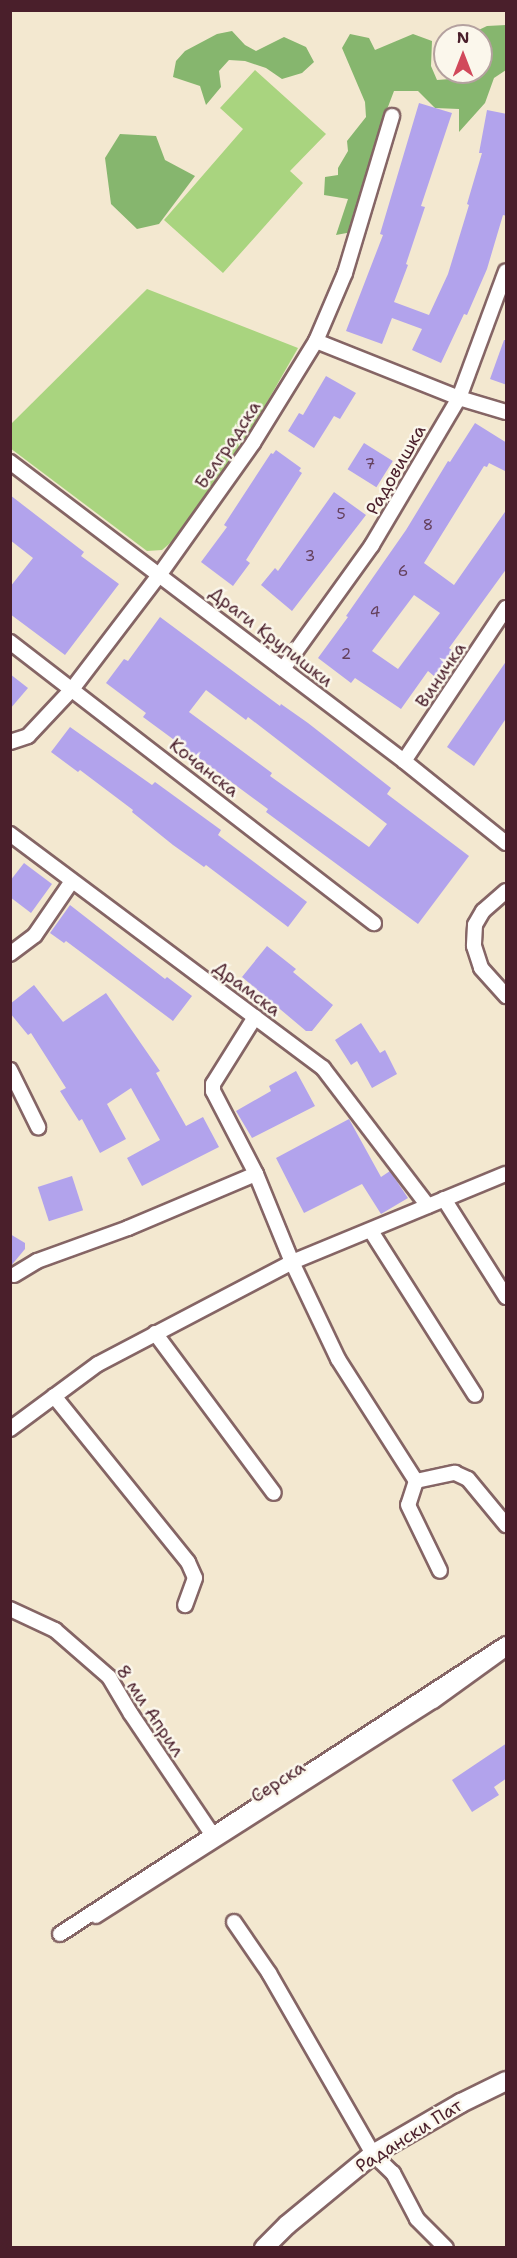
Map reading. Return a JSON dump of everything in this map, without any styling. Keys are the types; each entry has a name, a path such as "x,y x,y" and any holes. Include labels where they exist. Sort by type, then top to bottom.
{"street":[{"name":"Белградска","path":"10,742 28,736 73,688 160,574 253,443 316,341 345,273 392,116"},
{"name":"Радовишка","path":"284,669 372,545 459,398 507,271"},
{"path":"316,341 459,398 507,412"},
{"name":"Драги Крупишки","path":"10,462 284,669 507,843"},
{"name":"Виничка","path":"404,761 507,608"},
{"name":"Кочанска","path":"10,642 73,688 374,924"},
{"name":"Драмска","path":"10,834 323,1068 428,1206"},
{"path":"10,954 35,935 72,881"},
{"path":"507,891 483,911 475,925 474,946 481,968 507,996"},
{"path":"255,1017 213,1084 213,1090 256,1174 292,1262 338,1359 416,1481"},
{"path":"10,1070 38,1127"},
{"path":"14,1275 37,1261 128,1228 256,1174"},
{"path":"10,1429 98,1364 292,1262 507,1174"},
{"path":"444,1199 507,1297"},
{"path":"371,1231 475,1395"},
{"path":"155,1333 274,1493"},
{"path":"54,1396 188,1562 195,1578 185,1605"},
{"path":"416,1481 444,1473 455,1473 468,1479 507,1525"},
{"path":"416,1481 408,1505 440,1570"},
{"name":"8 ми Април","path":"10,1609 55,1630 109,1677 130,1714 212,1834"},
{"path":"64,1932 507,1644"},
{"name":"Серска","path":"64,1932 70,1934 141,1890 434,1703 507,1651"},
{"path":"234,1922 269,1973 373,2154 393,2173 417,2218 446,2247"},
{"name":"Радански Пат","path":"264,2247 287,2224 373,2154 460,2103 507,2081"}],"green space":[{"path":"506,25 506,70 493,81 493,26"},
{"path":"232,31 245,45 256,51 284,37 306,47 314,62 302,73 282,79 266,68 245,61 229,60 219,71 221,87 206,105 200,86 173,77 176,61 185,51 217,34"},
{"path":"350,34 369,38 375,50 413,34 432,41 433,84 492,84 485,103 459,132 459,109 435,108 418,91 394,91 383,120 352,232 336,235 348,199 324,195 325,177 338,175 338,168 348,151 347,141 366,117 365,102 342,48"},
{"path":"255,70 326,134 290,171 303,183 223,273 164,220 243,129 220,108"},
{"path":"120,134 156,136 165,160 195,176 159,224 137,229 111,204 105,158"},
{"path":"147,289 298,348 246,439 175,539 162,550 147,551 10,448 11,424"}],"building":[{"path":"419,103 452,113 421,206 425,207 406,264 408,265 394,302 429,315 448,274 469,205 467,204 482,153 479,153 487,110 507,114 507,216 503,215 487,269 467,315 464,314 441,363 412,350 422,329 392,318 382,344 346,331 383,235 380,234"},
{"path":"504,340 507,340 507,385 490,379"},
{"path":"326,376 356,393 340,419 334,416 314,448 288,431 299,413 303,415"},
{"path":"475,423 507,443 507,472 489,463 487,467 484,466 424,563 454,585 507,509 507,568 449,648 453,651 434,676 428,671 401,709 355,678 351,683 318,658 406,530 448,461 450,462","holes":["414,595 440,613 398,669 372,651"]},
{"path":"364,443 393,461 376,487 348,469"},
{"path":"276,450 301,468 299,471 302,473 246,560 250,563 233,586 201,562 227,527 224,525 271,453 273,454"},
{"path":"334,492 366,515 292,611 261,585 275,568 278,571"},
{"path":"10,495 84,552 81,556 119,584 65,655 10,614 10,587 33,558 10,540"},
{"path":"160,617 280,706 281,704 308,723 391,788 387,794 469,856 418,924 266,812 268,809 143,717 146,713 106,683 124,659 128,661","holes":["206,690 246,720 248,717 387,824 369,847 270,776 272,773 189,712"]},
{"path":"507,660 507,717 474,766 447,747"},
{"path":"10,674 28,688 10,709"},
{"path":"70,727 152,785 155,782 221,830 218,835 307,902 288,927 206,865 204,867 173,845 132,812 133,810 80,770 78,772 51,752"},
{"path":"24,863 52,884 31,913 10,897 10,881"},
{"path":"70,905 165,979 167,977 192,996 173,1021 66,941 64,943 50,933"},
{"path":"267,946 296,969 293,972 333,1005 312,1031 306,1031 242,977"},
{"path":"34,985 63,1022 106,993 160,1071 156,1073 186,1126 203,1117 219,1147 142,1186 127,1158 160,1140 131,1088 107,1104 126,1139 100,1153 82,1119 79,1121 60,1091 66,1088 31,1033 28,1035 10,1013 10,1004"},
{"path":"361,1023 380,1053 385,1050 397,1074 372,1088 357,1061 351,1065 335,1040"},
{"path":"296,1071 315,1106 252,1138 236,1111 271,1091 269,1086"},
{"path":"349,1119 381,1177 390,1171 408,1198 381,1214 362,1184 304,1213 276,1158"},
{"path":"72,1176 83,1210 49,1221 38,1187"},
{"path":"10,1234 25,1243 25,1249 10,1267"},
{"path":"507,1743 507,1778 494,1787 499,1795 472,1812 452,1780"}]}
